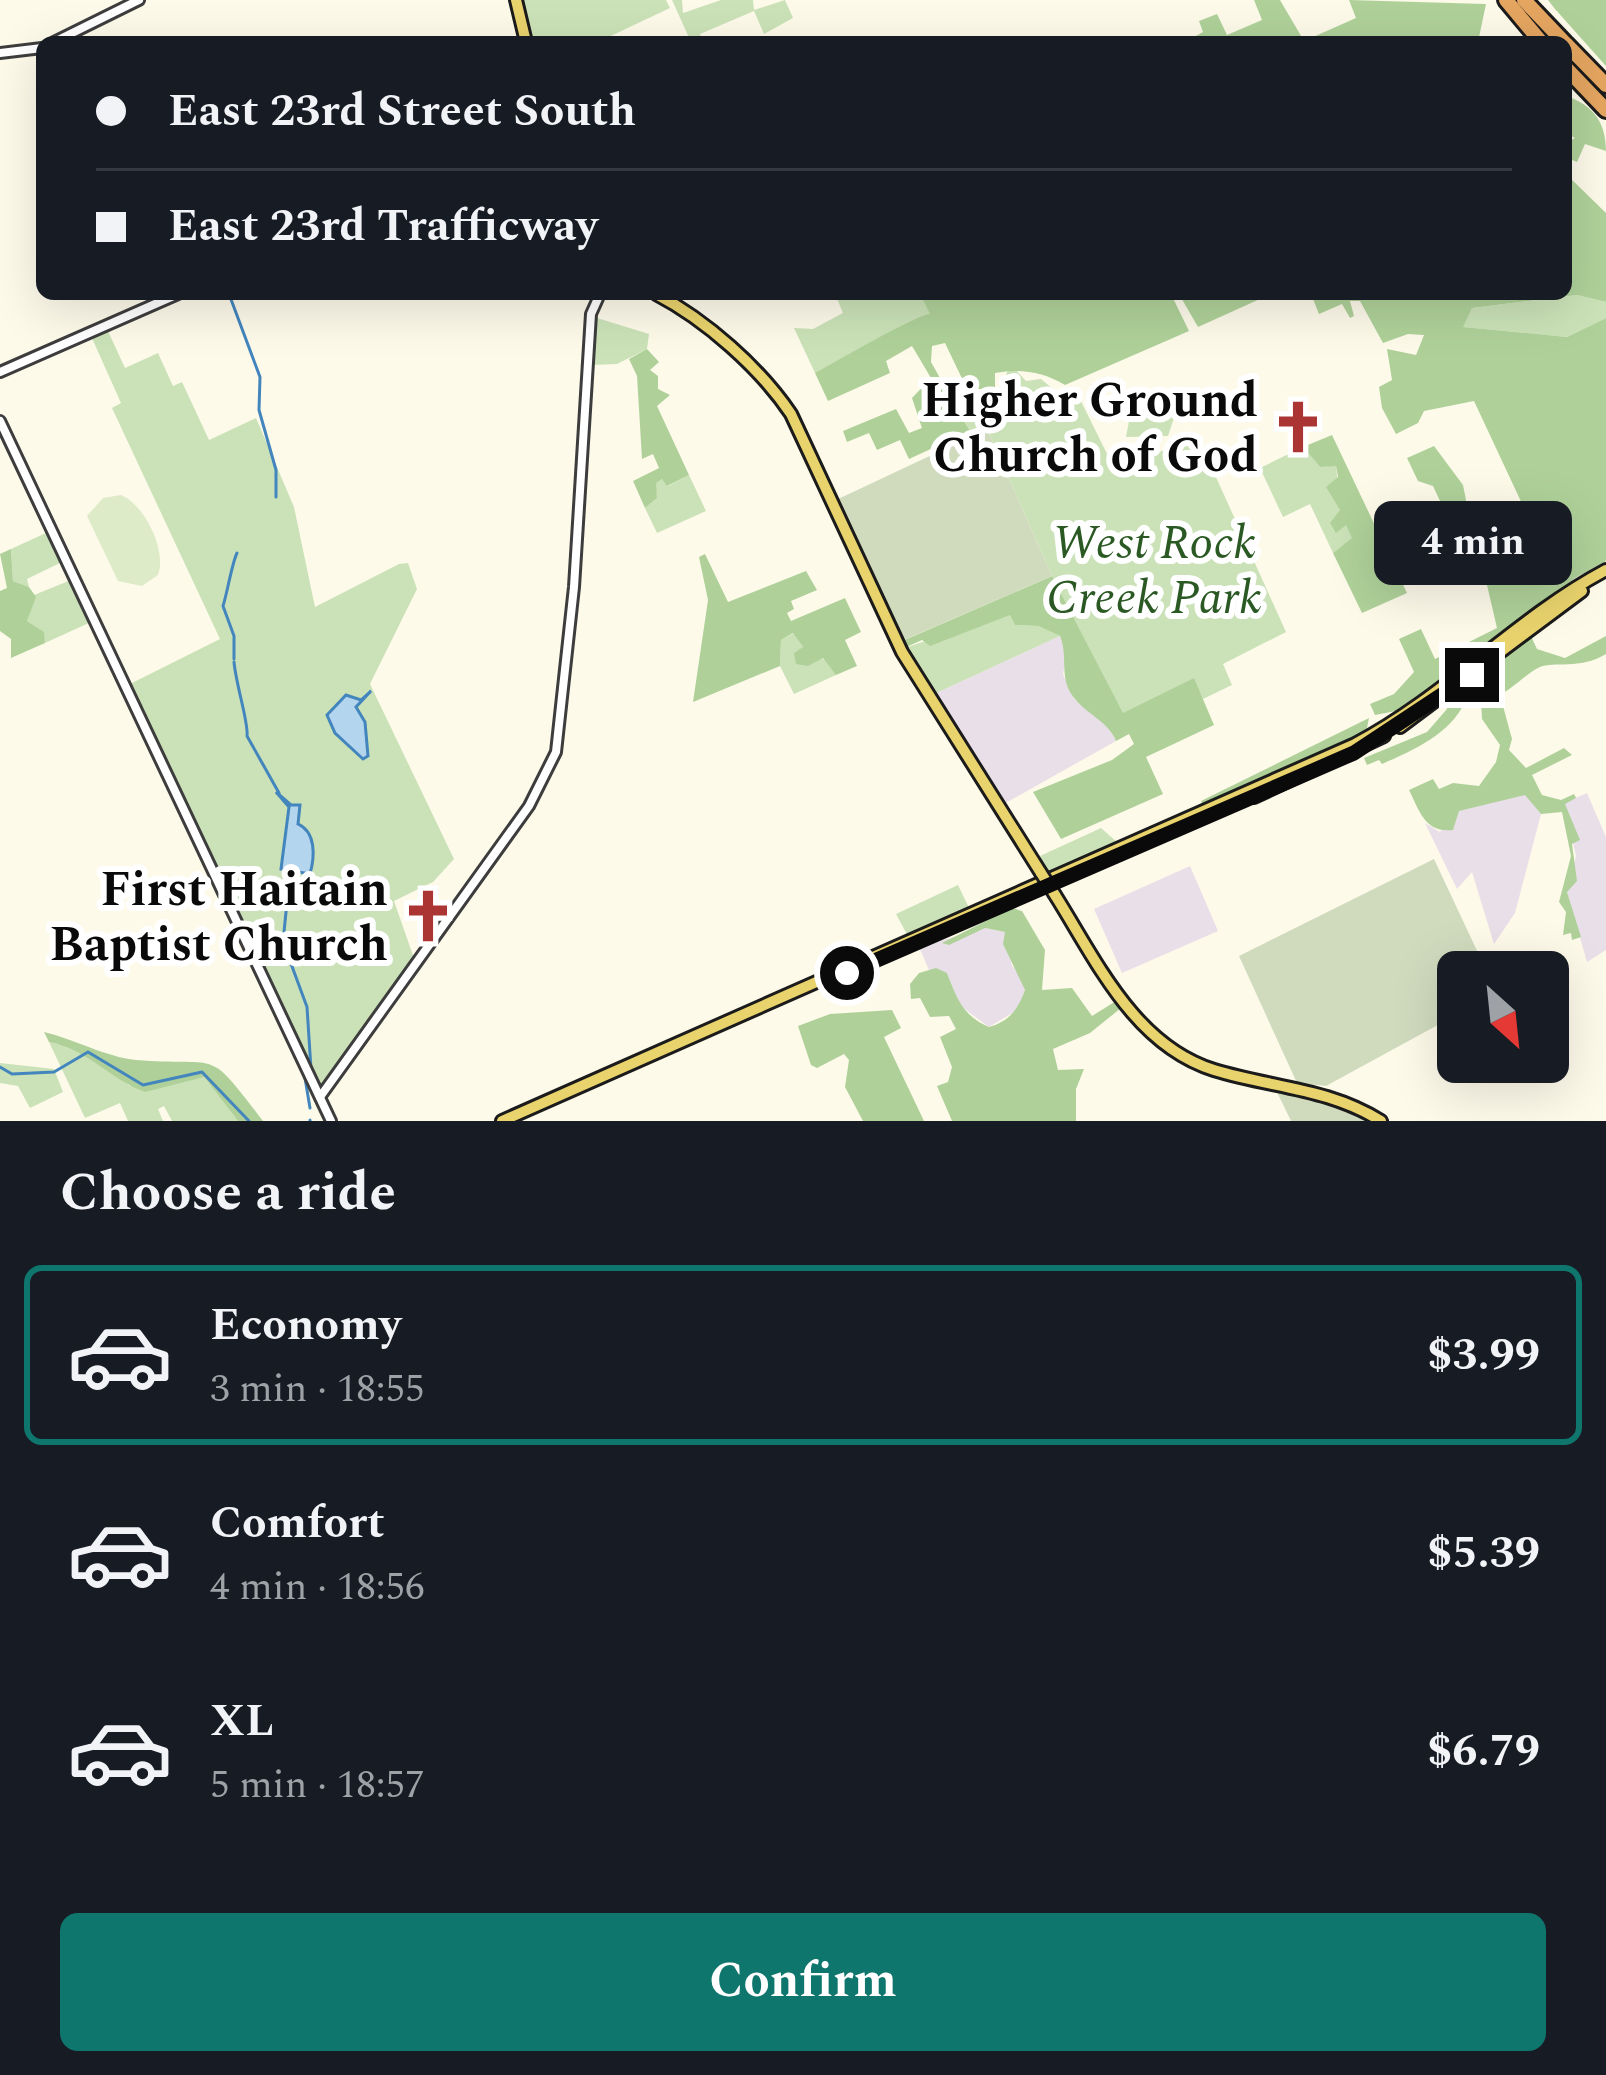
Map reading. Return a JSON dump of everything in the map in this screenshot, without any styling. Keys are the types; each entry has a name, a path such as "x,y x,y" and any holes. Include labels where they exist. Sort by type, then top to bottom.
{"highway":[{"path":"1507,0 1536,36"},
{"path":"1524,0 1558,36"},
{"path":"1572,50 1606,86"},
{"path":"1572,74 1606,110"}],"main road":[{"path":"516,0 525,36"},
{"path":"667,300 686,311 782,400 902,652 1128,1008 1170,1048 1214,1070 1336,1096 1382,1121"},
{"path":"502,1121 1004,904 1379,731 1556,599 1606,573"}],"street":[{"path":"66,36 139,0"},
{"path":"0,52 36,49"},
{"path":"0,372 164,300"},
{"path":"320,1097 529,806 556,752 576,567 591,314 597,300"},
{"path":"0,421 331,1121"}],"shaded area":[{"path":"1060,636 1067,653 1063,674 1074,699 1110,729 1116,741 1002,805 932,695"},
{"path":"1587,793 1606,837 1606,950 1587,962 1567,892 1576,856 1564,803"},
{"path":"1526,794 1541,814 1515,913 1494,944 1472,872 1457,889 1425,823 1440,832 1458,811"},
{"path":"1190,866 1218,931 1122,973 1094,909"},
{"path":"985,928 1005,932 1012,966 1022,975 1025,990 1019,1009 989,1027 959,1005 947,973 929,970 919,947"}],"green space":[{"path":"516,0 666,0 670,8 611,36 525,36"},
{"path":"672,0 682,0 683,13 721,0 753,0 754,10 785,0 793,18 764,34 754,11 701,36 688,36"},
{"path":"1254,0 1280,0 1301,36 1196,36 1203,32 1199,21 1217,14 1227,35 1262,20"},
{"path":"1349,0 1486,4 1479,36 1315,36 1356,18"},
{"path":"1548,0 1606,0 1606,66 1555,9"},
{"path":"1572,99 1596,116 1606,151 1585,144 1577,162 1572,160"},
{"path":"1572,180 1606,213 1606,302 1572,296"},
{"path":"1572,296 1606,302 1606,318 1567,337 1462,327 1472,308 1572,300"},
{"path":"838,300 923,300 931,315 815,373 794,328 813,329 843,313"},
{"path":"923,300 1174,300 1189,331 1065,385 1040,374 1014,371 995,373 995,389 967,389 945,343 932,346 931,362 970,431 909,459 900,440 877,450 869,433 847,442 843,431 896,409 909,433 922,428 912,398 931,378 912,346 886,361 890,373 828,401 815,373 930,314"},
{"path":"1182,300 1258,300 1198,327"},
{"path":"1313,300 1537,300 1472,308 1463,327 1567,337 1606,318 1606,561 1575,578 1406,709 1375,715 1370,704 1394,694 1414,672 1399,639 1421,629 1435,659 1497,628 1487,585 1464,567 1444,576 1415,512 1440,501 1433,486 1418,481 1407,458 1434,446 1463,485 1471,525 1483,541 1509,532 1520,537 1503,563 1506,568 1546,555 1474,401 1424,411 1418,423 1396,434 1382,408 1379,387 1392,380 1387,349 1416,355 1424,335 1408,334 1383,343 1360,301 1350,301 1354,316 1350,318 1342,304 1319,314"},
{"path":"597,318 649,334 647,349 617,364 592,365"},
{"path":"107,329 125,368 158,353 173,386 182,382 209,440 256,418 294,507 315,607 399,564 408,563 417,589 370,684 454,859 433,882 394,901 415,961 321,1087 128,685 220,639 112,408 121,403 91,336"},
{"path":"647,349 659,362 650,370 658,376 658,389 670,395 657,406 689,475 667,486 662,479 656,483 657,498 645,508 633,481 659,468 653,454 642,459 637,376 629,359"},
{"path":"1014,368 1026,381 1041,379 1053,389 970,431 956,404 974,394 981,401 988,391 997,397 1008,370"},
{"name":"West Rock Creek Park","path":"1075,389 1116,472 1197,435 1286,632 1223,664 1232,685 1203,699 1193,679 1123,714 1052,576 987,429"},
{"path":"1133,400 1176,412 1168,436 1126,437"},
{"path":"987,429 1052,576 897,643 836,500"},
{"path":"1332,435 1407,593 1362,613 1333,553 1352,538 1346,525 1336,533 1330,523 1340,510 1326,487 1338,477 1336,466 1320,467 1303,447"},
{"path":"1303,447 1320,467 1336,465 1340,510 1353,538 1333,553 1310,504 1283,517 1260,468"},
{"path":"689,475 706,511 657,533 645,508 657,498 655,483 662,479 668,486"},
{"path":"121,495 146,518 157,542 158,575 142,586 118,581 87,516 103,498"},
{"path":"48,532 62,562 27,579 29,587 13,581 11,549"},
{"path":"11,549 13,581 29,587 36,597 27,621 44,632 45,643 11,658 11,639 0,631 0,591 7,588 0,554"},
{"path":"705,554 728,602 806,571 817,590 791,601 794,609 787,613 791,621 845,598 861,632 845,640 857,666 836,675 823,658 808,666 796,664 794,653 803,647 793,633 781,640 780,666 693,702 708,600 699,557"},
{"path":"1052,576 1123,713 1194,678 1214,725 1146,757 1163,794 1061,839 1033,792 1112,760 1134,744 1129,734 1116,741 1070,692 1060,636 1038,626 1015,625 1010,615 930,646 922,640 904,648 900,642"},
{"path":"71,580 91,622 45,643 43,632 27,621 34,595"},
{"path":"1010,614 1015,625 1038,626 1060,636 932,695 904,648"},
{"path":"794,633 803,647 833,665 836,675 794,694 780,666 781,640"},
{"path":"1530,634 1537,649 1565,658 1606,636 1606,654 1586,662 1540,667 1500,695 1512,739 1509,750 1526,768 1564,748 1572,755 1532,775 1542,795 1561,800 1574,794 1576,798 1565,804 1580,840 1572,844 1577,881 1567,892 1581,937 1572,940 1571,933 1563,935 1566,912 1559,902 1571,856 1562,812 1541,814 1525,795 1459,811 1453,830 1444,830 1425,819 1409,790 1433,779 1439,789 1453,783 1479,786 1496,762 1500,745 1482,719 1481,702 1465,702 1441,732 1406,753 1382,764 1379,760 1367,765 1364,758 1427,732 1447,709 1445,701"},
{"path":"1369,718 1366,733 1204,808 1201,801"},
{"path":"1101,828 1118,843 1048,875 1040,856"},
{"path":"1434,859 1477,951 1437,951 1437,1025 1326,1086 1297,1083 1239,956"},
{"path":"958,885 970,910 909,938 896,914"},
{"path":"1012,908 1022,911 1045,950 1042,990 1072,988 1092,1016 1116,1001 1121,1008 1090,1033 1053,1049 1058,1070 1084,1069 1076,1089 1076,1121 952,1121 937,1086 948,1082 952,1067 940,1037 956,1029 949,1016 930,1017 920,998 911,999 910,984 919,973 936,968 947,973 973,1018 989,1027 1008,1018 1025,990 1003,944 1005,932 985,928 949,945 942,943"},
{"path":"892,1010 901,1028 884,1037 924,1121 863,1121 845,1087 849,1060 844,1054 817,1068 811,1065 798,1026 830,1014"},
{"path":"44,1032 125,1058 210,1065 231,1080 263,1121 238,1121 204,1077 145,1092 75,1051 49,1042"},
{"path":"49,1042 75,1047 130,1086 204,1077 238,1121 172,1121 164,1106 158,1109 163,1121 128,1121 120,1103 85,1118"},
{"path":"0,1063 54,1069 63,1092 30,1108 18,1086 0,1083"},
{"path":"1275,1088 1339,1104 1367,1121 1291,1121"}],"water":[{"path":"371,691 356,707 365,722 368,756 363,759 335,733 327,715 346,695 361,700"},
{"path":"276,792 291,805 300,805 298,824 313,845 310,874 281,869 289,807"}],"waterway":[{"path":"231,300 260,377 259,410 276,470 276,497"},
{"path":"234,659 234,636 223,606 237,553"},
{"path":"234,662 247,736 279,793"},
{"path":"289,882 283,942 307,1007 311,1069"},
{"path":"0,1067 12,1074 54,1072 88,1052 143,1085 202,1072 249,1121"},
{"path":"305,1078 310,1108"}],"place":[{"name":"Higher Ground Church of God","path":"1298,427"},
{"name":"First Haitain Baptist Church","path":"428,916"}],"route":[{"path":"847,973 1354,753 1472,675"}]}
